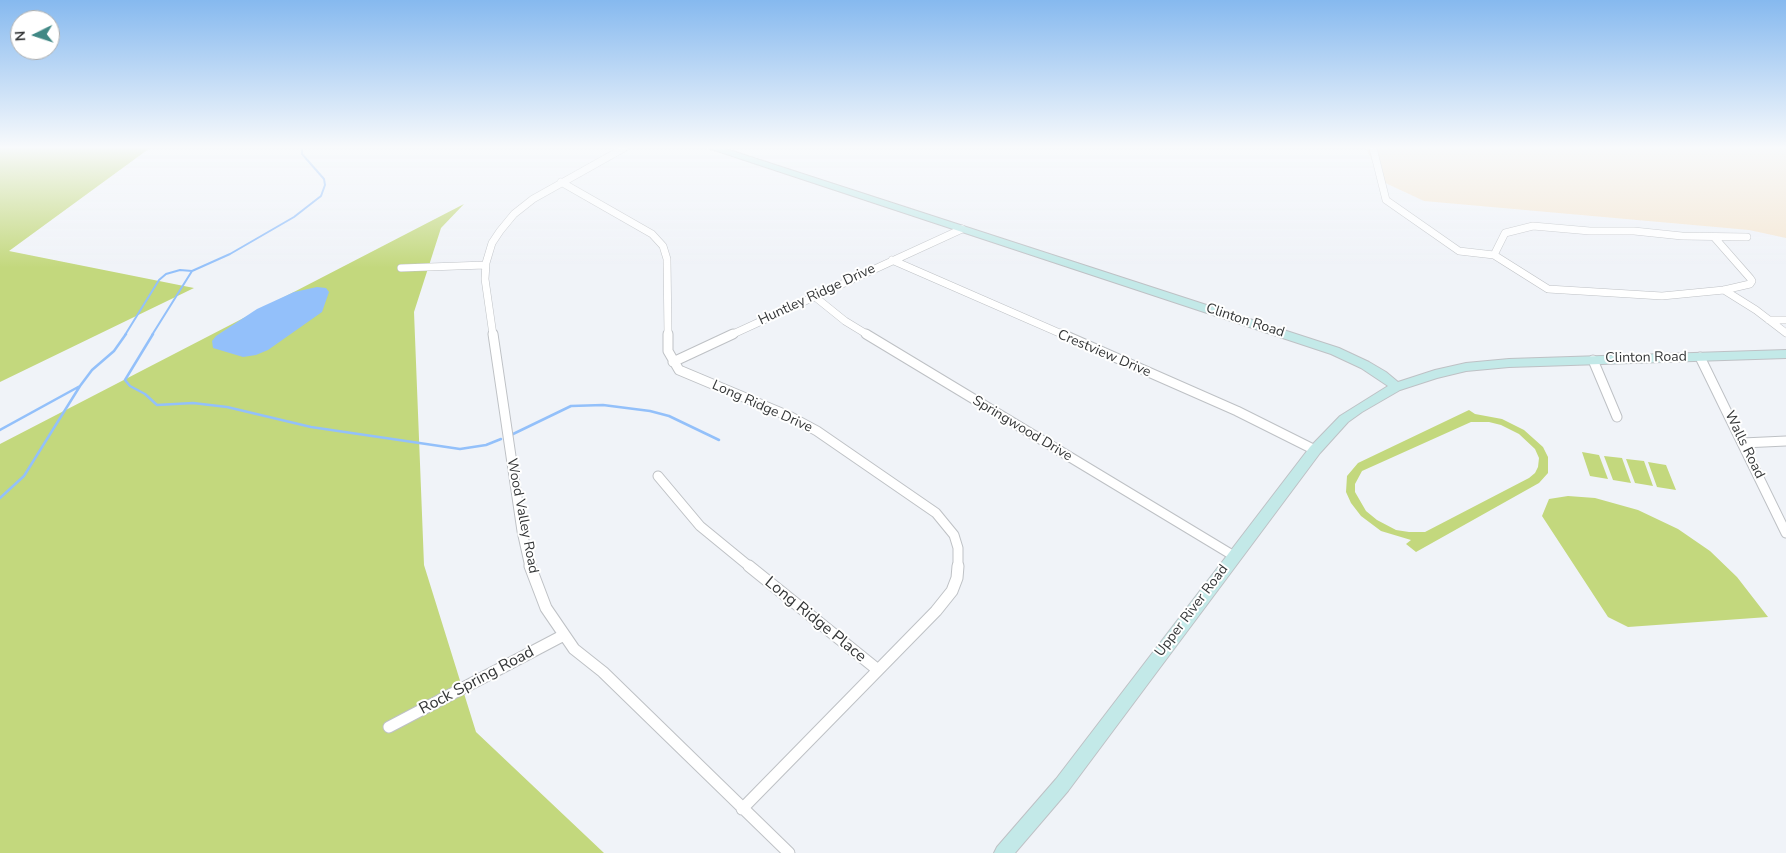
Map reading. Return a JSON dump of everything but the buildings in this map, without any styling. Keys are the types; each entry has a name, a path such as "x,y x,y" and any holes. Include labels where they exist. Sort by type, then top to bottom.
{"street":[{"name":"Wood Valley Road","path":"551,188 532,199 514,214 492,243 485,265 486,289 522,532 529,563 546,608 574,649 603,672 788,853"},
{"path":"571,188 652,234 663,246 666,259 667,344 673,362"},
{"name":"Clinton Road","path":"835,188 1342,354 1382,375 1396,387 1435,374 1466,367 1509,363 1786,354"},
{"path":"1383,188 1386,200 1459,251 1494,255 1548,289 1662,296 1747,286 1752,281 1714,237"},
{"path":"1494,255 1505,233 1533,226 1714,237 1747,237"},
{"name":"Huntley Ridge Drive","path":"673,362 962,229"},
{"name":"Crestview Drive","path":"892,260 1237,411 1315,450"},
{"path":"401,268 485,265"},
{"path":"1724,290 1756,310 1786,333"},
{"name":"Springwood Drive","path":"814,296 845,321 883,345 1234,556"},
{"path":"1769,320 1786,320"},
{"name":"Walls Road","path":"1700,357 1786,533"},
{"path":"1593,360 1617,418"},
{"name":"Long Ridge Drive","path":"673,362 679,370 689,375 769,408 817,431 936,513 947,524 954,535 959,558 957,578 952,591 936,611 878,670"},
{"name":"Upper River Road","path":"1003,853 1062,785 1325,437 1349,415 1396,387"},
{"path":"1743,443 1786,440"},
{"name":"Long Ridge Place","path":"658,476 700,526 878,670 742,809"},
{"name":"Rock Spring Road","path":"389,727 564,635"}],"shaded area":[{"path":"1396,188 1786,188 1786,238 1749,230 1424,201"}],"green space":[{"path":"0,188 96,188 9,251 194,288 0,382"},
{"path":"464,204 441,228 414,312 424,565 476,732 604,853 0,853 0,444"},
{"path":"1469,410 1475,414 1502,419 1524,430 1543,447 1548,457 1548,473 1539,483 1416,552 1406,544 1411,540 1381,531 1361,516 1351,503 1346,492 1347,476 1358,463","holes":["1471,422 1489,422 1501,425 1519,434 1535,449 1539,458 1538,467 1529,478 1425,532 1396,530 1377,520 1366,511 1355,492 1355,484 1362,471"]},
{"path":"1582,452 1599,455 1608,479 1590,476"},
{"path":"1604,456 1622,458 1631,483 1613,480"},
{"path":"1626,459 1644,461 1653,486 1635,483"},
{"path":"1648,462 1666,465 1676,490 1657,487"},
{"path":"1568,496 1595,498 1638,510 1678,529 1710,551 1737,577 1768,617 1628,627 1608,617 1542,516 1549,499"}],"water":[{"path":"317,287 326,288 329,292 322,312 268,350 256,355 243,357 213,348 212,341 216,336 257,309 294,292"}],"waterway":[{"path":"192,271 230,254 294,217 321,196 324,188"},
{"path":"125,335 159,280 166,274 180,270 192,271"},
{"path":"152,335 192,271"},
{"path":"80,386 92,370 114,351 126,334"},
{"path":"153,334 125,380 130,386 145,394 157,405 193,403 227,407 311,427 460,449 486,445 501,439"},
{"path":"0,430 80,386"},
{"path":"0,498 24,476 80,386"},
{"path":"511,435 571,406 603,405 650,411 669,416 719,440"}]}
